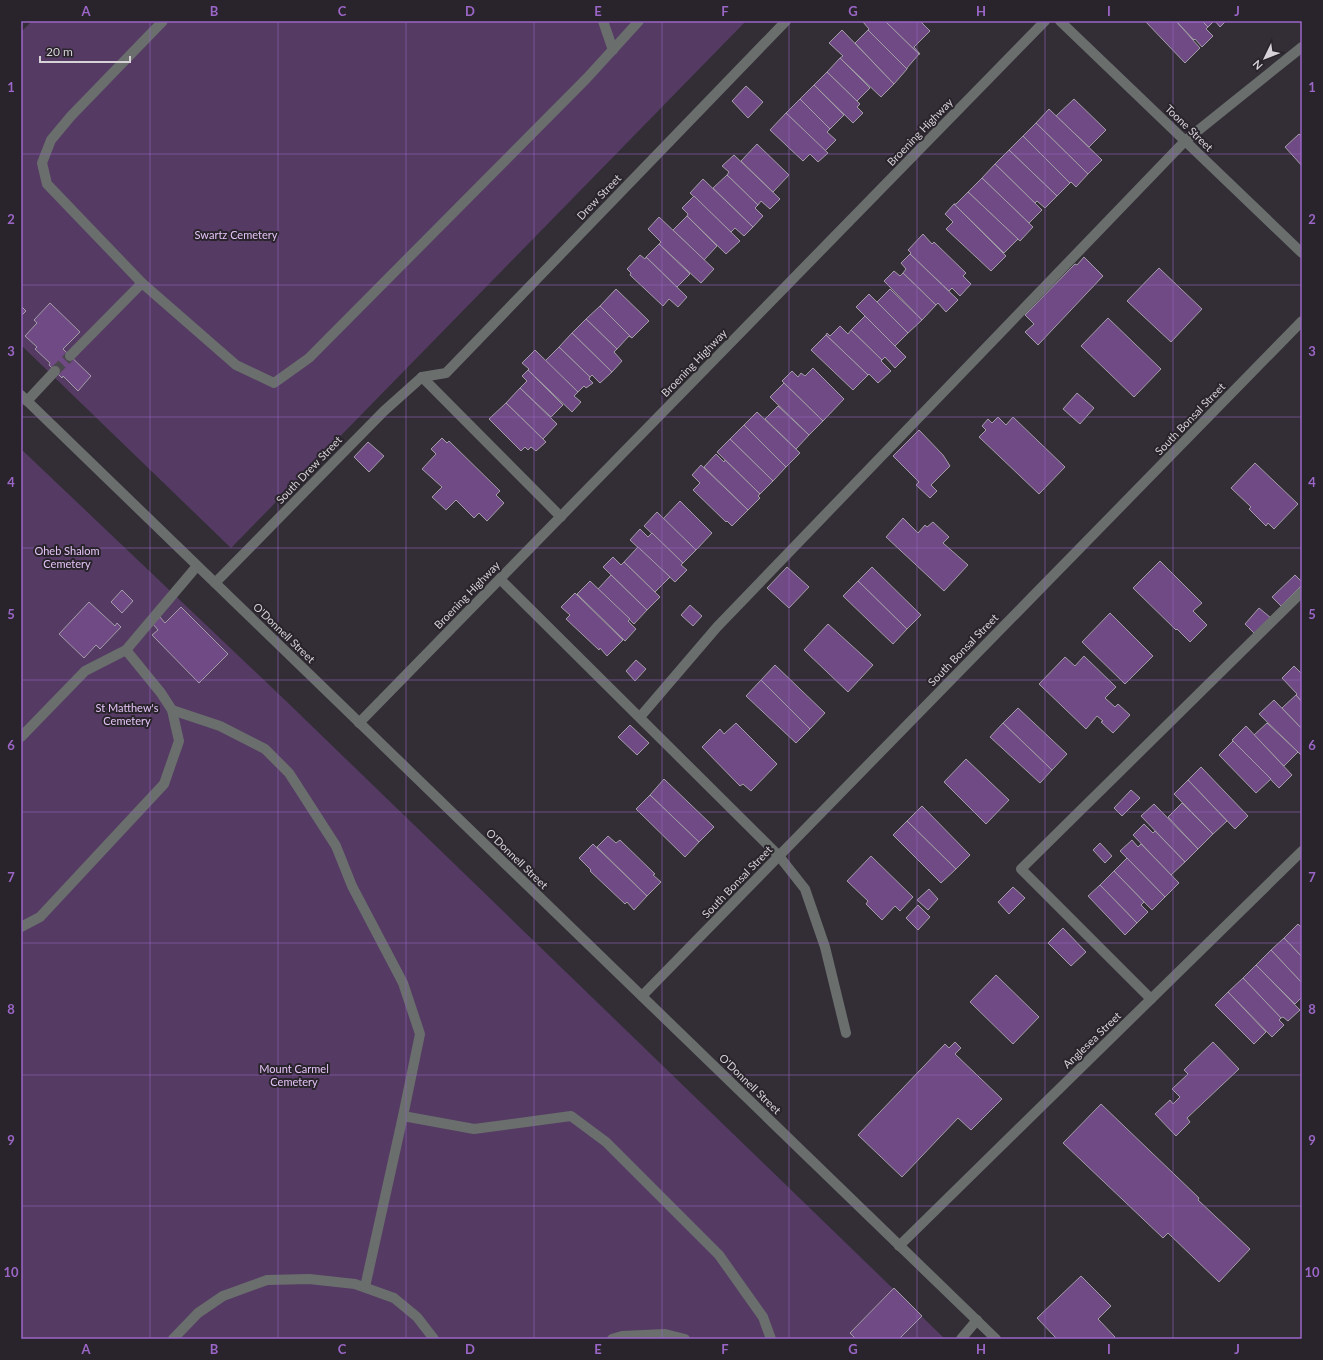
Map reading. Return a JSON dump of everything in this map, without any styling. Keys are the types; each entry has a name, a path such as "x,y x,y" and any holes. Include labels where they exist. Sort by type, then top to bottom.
{"street":[{"path":"163,21 71,116 51,140 42,163 47,184 142,283 236,365 274,382 310,358 613,50 639,21"},
{"path":"603,21 613,50"},
{"name":"Drew Street","path":"422,377 446,373 786,21"},
{"name":"Broening Highway","path":"359,723 1045,21"},
{"name":"Toone Street","path":"1060,21 1302,253"},
{"path":"640,717 717,628 1185,141 1302,47"},
{"path":"70,356 142,283"},
{"name":"South Bonsal Street","path":"642,996 1302,321"},
{"path":"24,398 55,371"},
{"path":"422,377 561,517"},
{"name":"South Drew Street","path":"215,583 384,411 422,377"},
{"name":"O'Donnell Street","path":"24,398 996,1339"},
{"path":"21,737 85,671 126,650 197,566"},
{"path":"500,579 779,856 805,889 825,947 846,1033"},
{"path":"1151,998 1021,869 1302,592"},
{"path":"21,927 40,916 164,784 179,741 172,710 161,693 126,650"},
{"path":"172,710 220,726 265,749 288,772 336,846 352,886 403,983 420,1034 365,1287"},
{"name":"Anglesea Street","path":"899,1246 1302,851"},
{"path":"403,1116 474,1129 571,1116 606,1142 719,1255 763,1317 771,1339"},
{"path":"173,1339 198,1313 224,1296 267,1280 309,1279 355,1284 394,1298 416,1317 434,1339"},
{"path":"961,1339 977,1320"},
{"path":"612,1339 622,1336 665,1334 685,1339"}],"green space":[{"name":"Swartz Cemetery","path":"32,21 746,21 231,548 21,345 21,32"},
{"name":"Mount Carmel Cemetery","path":"21,449 286,701 945,1339 21,1339"}],"building":[{"path":"885,21 919,54 907,69 868,30 869,29 863,22"},
{"path":"885,21 920,21 930,31 914,47 920,54 919,54"},
{"path":"1145,21 1176,21 1200,48 1185,63"},
{"path":"1176,21 1202,21 1208,27 1206,29 1213,36 1202,47"},
{"path":"1202,21 1214,21 1208,27"},
{"path":"1215,21 1226,21 1220,27"},
{"path":"842,30 894,84 881,97 840,58 843,56 829,43"},
{"path":"868,30 907,69 894,84 855,43"},
{"path":"840,58 870,88 857,101 827,72"},
{"path":"827,72 860,104 857,107 863,113 853,123 814,85"},
{"path":"814,85 844,115 830,129 800,99"},
{"path":"746,86 763,102 748,118 732,101"},
{"path":"800,99 830,129 827,132 836,140 825,151 786,113"},
{"path":"1074,99 1106,130 1089,147 1056,116"},
{"path":"1049,109 1102,160 1088,174 1036,123"},
{"path":"786,113 828,153 818,162 810,154 803,161 770,130"},
{"path":"1036,123 1088,174 1076,187 1071,182 1070,183 1023,136"},
{"path":"1299,134 1302,136 1302,166 1285,147"},
{"path":"1023,136 1070,183 1057,196 1009,150"},
{"path":"757,144 789,175 773,192 741,161"},
{"path":"1009,150 1057,196 1045,208 1037,201 1035,203 995,164"},
{"path":"734,155 780,199 770,209 761,201 758,205 727,175 729,172 722,166"},
{"path":"995,164 1042,210 1029,223 982,178"},
{"path":"727,175 758,205 755,208 763,216 753,227 713,188"},
{"path":"982,178 1033,227 1020,241 968,192"},
{"path":"703,179 753,227 744,236 735,228 731,232 690,193"},
{"path":"968,192 1018,239 1004,253 954,204 956,204"},
{"path":"694,196 740,241 726,254 687,216 688,214 682,208"},
{"path":"954,204 1006,256 991,271 946,229 953,222 945,214"},
{"path":"687,216 717,246 704,260 673,230"},
{"path":"659,217 714,269 701,283 659,244 661,242 648,229"},
{"path":"923,234 932,244 934,242 966,273 963,276 971,284 960,296 952,288 949,291 910,254 911,253 908,250"},
{"path":"659,244 690,274 677,287 646,257"},
{"path":"910,254 958,300 946,312 938,303 936,305 903,273 906,269 901,263"},
{"path":"640,255 645,259 646,257 687,297 678,307 669,299 663,306 630,275 631,273 627,269"},
{"path":"1084,257 1103,276 1038,345 1025,332 1034,324 1025,315 1075,264 1077,265"},
{"path":"1159,268 1202,309 1171,342 1127,301"},
{"path":"894,271 900,276 903,273 936,305 922,320 884,281"},
{"path":"616,289 649,321 632,338 600,306"},
{"path":"890,289 922,320 908,333 877,302"},
{"path":"869,294 908,333 895,346 856,307"},
{"path":"50,303 80,332 63,349 91,376 78,391 49,365 50,363 35,349 37,347 25,336 37,323 34,320"},
{"path":"21,306 26,311 21,316"},
{"path":"600,306 632,338 629,336 617,349 586,319"},
{"path":"865,316 906,357 895,368 885,357 882,360 851,330"},
{"path":"1108,318 1161,369 1134,397 1081,346"},
{"path":"586,319 617,349 614,352 622,361 612,372 572,333"},
{"path":"840,326 848,334 851,330 882,360 881,361 891,371 878,383 826,335 827,333 830,336"},
{"path":"572,333 612,372 600,383 592,375 590,377 559,347"},
{"path":"826,335 868,375 853,390 811,350"},
{"path":"559,347 590,377 589,379 593,383 586,388 584,386 578,392 545,361"},
{"path":"535,350 578,392 574,396 581,402 572,412 522,363"},
{"path":"813,368 844,399 823,421 782,381 792,371 798,377 801,373 805,376"},
{"path":"528,370 563,405 551,417 520,388 527,381 522,376"},
{"path":"784,383 823,421 809,435 770,397"},
{"path":"520,388 557,424 543,439 506,403"},
{"path":"1077,393 1094,408 1080,424 1063,409"},
{"path":"506,403 546,442 536,451 531,447 528,450 525,447 521,451 489,419"},
{"path":"778,406 809,435 796,449 765,419"},
{"path":"757,412 800,453 786,467 744,425"},
{"path":"998,417 1006,425 1013,417 1065,467 1039,494 979,437 986,430 982,426 988,419 992,423"},
{"path":"744,425 786,467 773,481 730,439"},
{"path":"919,430 943,455 950,466 931,485 937,491 930,498 916,485 919,482 893,456"},
{"path":"442,438 447,443 449,441 500,491 496,495 504,503 487,521 479,513 474,518 456,500 446,510 432,497 442,487 422,469 436,454 431,449"},
{"path":"730,439 773,481 760,494 717,452"},
{"path":"368,442 384,456 369,472 354,457"},
{"path":"716,454 724,462 725,460 760,494 758,496 760,498 748,510 704,467"},
{"path":"1255,463 1298,504 1274,529 1268,523 1266,526 1249,509 1251,507 1231,488"},
{"path":"701,465 748,510 732,526 693,490 700,483 692,475"},
{"path":"680,501 712,533 696,550 663,519"},
{"path":"657,512 696,550 683,563 644,526"},
{"path":"903,518 918,533 925,525 927,527 933,522 949,537 943,543 968,565 944,591 886,537"},
{"path":"640,529 648,537 652,533 683,563 681,565 687,570 675,582 630,540"},
{"path":"638,547 670,577 655,592 624,562"},
{"path":"613,557 621,565 624,562 660,597 647,610 603,567"},
{"path":"1160,561 1202,603 1193,611 1207,625 1190,642 1133,588"},
{"path":"787,567 809,587 789,608 767,588"},
{"path":"872,567 921,615 907,629 858,581"},
{"path":"611,575 647,610 634,624 598,589"},
{"path":"1295,575 1302,582 1302,585 1281,606 1272,597"},
{"path":"590,581 630,619 628,621 636,629 625,641 577,594"},
{"path":"858,581 907,629 893,644 843,596"},
{"path":"122,590 133,601 122,613 111,602"},
{"path":"575,593 623,640 607,656 600,648 599,650 566,619 570,615 561,607"},
{"path":"89,602 115,626 117,623 121,627 100,649 96,645 84,658 59,634"},
{"path":"690,605 702,616 693,626 681,615"},
{"path":"181,607 228,654 199,683 152,635 158,630 153,624 160,617 165,623"},
{"path":"1259,608 1271,618 1256,635 1245,624"},
{"path":"1110,613 1153,656 1125,684 1082,642"},
{"path":"828,624 873,665 848,692 804,650"},
{"path":"1084,656 1116,687 1105,698 1115,707 1118,704 1130,715 1113,733 1097,716 1086,729 1039,684 1065,657 1075,666"},
{"path":"636,660 646,669 635,681 626,671"},
{"path":"775,665 825,713 810,729 761,680"},
{"path":"1294,666 1302,674 1302,702 1296,695 1297,694 1282,678"},
{"path":"761,680 810,729 796,743 746,696"},
{"path":"1296,695 1302,702 1302,729 1282,708"},
{"path":"1274,700 1302,729 1302,756 1259,714"},
{"path":"1018,708 1067,754 1052,770 1003,723"},
{"path":"736,723 777,764 751,791 743,784 740,786 702,747 720,729 724,734"},
{"path":"1003,723 1052,770 1040,783 990,737"},
{"path":"1267,723 1298,752 1284,766 1254,735"},
{"path":"630,725 649,743 637,755 618,737"},
{"path":"1246,726 1292,775 1279,788 1232,740"},
{"path":"1233,741 1271,779 1256,793 1219,755"},
{"path":"966,759 1009,800 986,824 944,782"},
{"path":"1201,767 1248,816 1235,829 1188,780"},
{"path":"664,779 714,827 699,842 650,795"},
{"path":"1188,780 1227,821 1213,834 1174,794"},
{"path":"1131,790 1140,798 1122,816 1114,808"},
{"path":"650,795 699,842 685,857 636,809"},
{"path":"1182,803 1213,834 1198,849 1168,817"},
{"path":"1154,804 1198,849 1185,862 1141,816"},
{"path":"922,806 970,855 956,869 907,821"},
{"path":"907,821 956,869 941,883 893,835"},
{"path":"1144,824 1153,833 1155,831 1185,862 1171,875 1133,835"},
{"path":"608,836 616,843 620,840 655,874 653,875 661,882 647,896 597,847"},
{"path":"1132,840 1138,847 1141,844 1179,883 1165,897 1120,851"},
{"path":"1100,843 1112,856 1105,863 1093,850"},
{"path":"593,844 647,896 634,910 627,902 625,904 590,871 591,870 579,858"},
{"path":"871,856 913,897 900,911 895,906 882,920 866,904 868,901 847,881"},
{"path":"1127,858 1165,897 1152,910 1114,871"},
{"path":"1114,871 1144,902 1141,905 1148,912 1137,923 1100,885"},
{"path":"1100,885 1137,923 1125,935 1088,896"},
{"path":"1013,887 1025,898 1009,914 998,902"},
{"path":"929,889 938,899 928,910 917,900"},
{"path":"918,905 930,917 918,930 906,918"},
{"path":"1298,924 1302,928 1302,957 1284,938"},
{"path":"1063,928 1086,952 1071,966 1048,943"},
{"path":"1284,938 1302,957 1302,983 1271,950"},
{"path":"1271,950 1302,983 1302,997 1295,1004 1256,965"},
{"path":"1256,965 1300,1010 1288,1021 1283,1017 1281,1018 1243,978"},
{"path":"996,975 1039,1017 1013,1044 970,1002"},
{"path":"1243,978 1281,1018 1279,1020 1284,1025 1272,1037 1228,992"},
{"path":"1228,992 1266,1032 1254,1044 1215,1005"},
{"path":"955,1042 961,1048 955,1054 1002,1099 971,1130 958,1118 902,1177 858,1135 945,1044 949,1048"},
{"path":"1213,1042 1239,1069 1187,1118 1190,1122 1176,1136 1155,1114 1170,1100 1173,1104 1180,1097 1172,1089 1188,1074 1184,1070"},
{"path":"1101,1104 1250,1249 1219,1282 1168,1233 1163,1238 1063,1143"},
{"path":"1081,1276 1111,1306 1098,1319 1115,1337 1113,1339 1057,1339 1037,1318"},
{"path":"894,1288 922,1316 899,1339 856,1339 850,1333"}],"tunnel":[{"path":"55,371 70,356"}],"park label":[{"name":"Oheb Shalom Cemetery","path":"67,557"},
{"name":"St Matthew's Cemetery","path":"127,714"}]}
